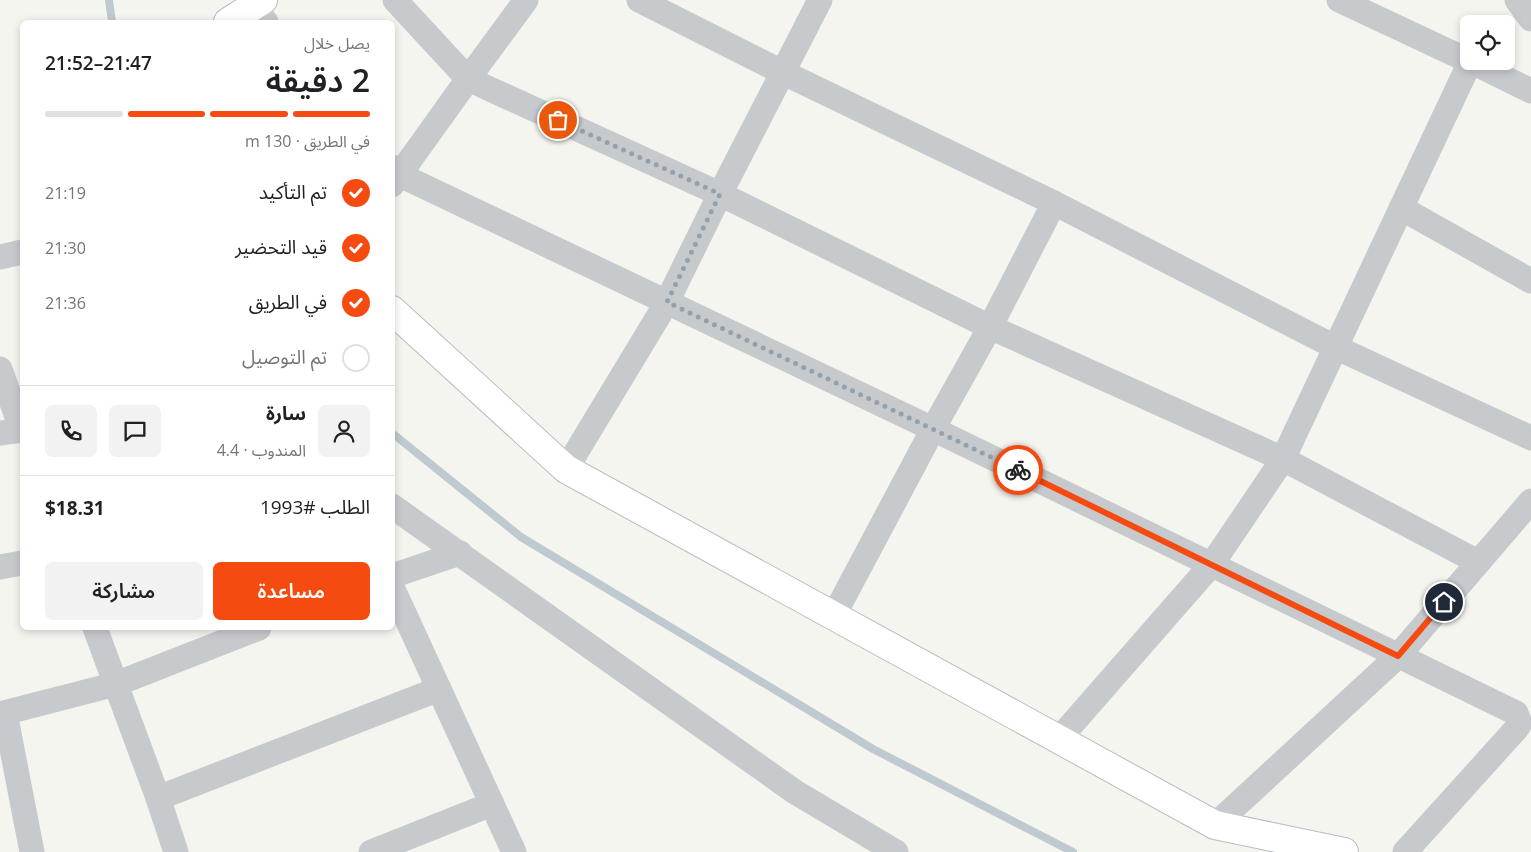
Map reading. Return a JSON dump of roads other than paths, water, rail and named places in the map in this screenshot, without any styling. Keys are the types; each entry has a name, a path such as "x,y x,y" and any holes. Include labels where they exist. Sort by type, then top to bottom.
{"street":[{"path":"395,0 468,79 720,194 990,327 1283,459 1478,562"},
{"path":"526,0 395,176 667,302 933,429 1516,713 1520,723 1517,728 1405,852"},
{"path":"639,0 782,72 1054,203 1335,346 1531,438"},
{"path":"566,469 667,302 720,194 820,0"},
{"path":"1339,0 1460,56"},
{"path":"1517,0 1531,19"},
{"path":"233,20 260,10"},
{"path":"1058,740 1212,564 1283,459 1466,70"},
{"path":"1488,70 1531,91"},
{"path":"833,616 990,327 1054,203"},
{"path":"1401,208 1531,281"},
{"path":"0,256 20,252"},
{"path":"395,313 566,469 1215,825 1344,852"},
{"path":"0,369 20,424"},
{"path":"0,433 20,430"},
{"path":"1215,825 1398,656 1531,501"},
{"path":"395,508 795,792 896,852"},
{"path":"395,575 460,554"},
{"path":"0,567 20,563"},
{"path":"395,594 514,852"},
{"path":"96,630 176,852"},
{"path":"32,852 3,714 116,684 254,630"},
{"path":"158,798 439,689"},
{"path":"371,852 492,804"}],"waterway":[{"path":"109,0 112,20"},
{"path":"395,435 521,537 873,749 1073,852"}]}
